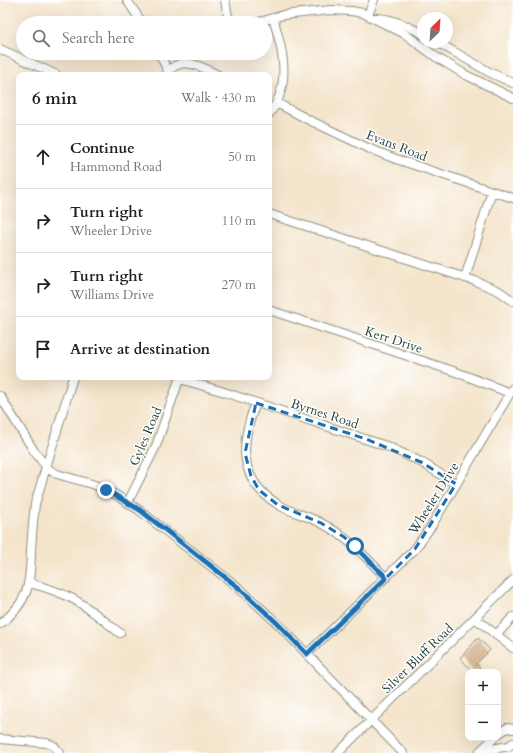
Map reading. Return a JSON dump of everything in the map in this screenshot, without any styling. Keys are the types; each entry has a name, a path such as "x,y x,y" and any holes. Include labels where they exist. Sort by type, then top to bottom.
{"street":[{"path":"127,0 137,16"},
{"path":"225,0 228,16"},
{"path":"371,16 374,0"},
{"path":"272,107 282,86 284,58 281,42 273,18 283,15 331,10 351,11 388,18 417,31"},
{"path":"371,16 415,40 436,56 466,75 513,98"},
{"path":"447,48 489,72 513,83"},
{"path":"0,49 16,56"},
{"path":"24,60 50,72"},
{"path":"162,60 167,72"},
{"path":"168,72 174,67 185,63 196,65 211,72"},
{"name":"Evans Road","path":"272,107 307,119 377,151 513,198"},
{"path":"465,278 492,191"},
{"path":"272,215 465,278 499,291 513,301"},
{"name":"Kerr Drive","path":"272,311 512,390"},
{"path":"0,624 19,606 30,583 32,522 35,504 72,380"},
{"name":"Gyles Road","path":"128,502 156,446 179,380"},
{"name":"Byrnes Road","path":"186,380 389,447 421,462 456,484"},
{"name":"Wheeler Drive","path":"307,654 415,549 432,525 512,390"},
{"path":"0,396 26,439 47,468 57,474 106,490 128,502 239,588 276,622 403,753"},
{"path":"256,403 248,425 244,453 251,476 260,490 278,505 321,522 344,537 355,546 386,578"},
{"name":"Silver Bluff Road","path":"338,753 513,580"},
{"path":"30,583 52,589 72,598 120,633"},
{"path":"496,635 513,617"},
{"path":"475,618 513,648"},
{"path":"501,732 507,728 513,729"},
{"path":"0,739 47,742 54,746 60,753"},
{"path":"478,752 491,741"},
{"path":"478,752 509,746 513,743"}],"highlighted area":[{"path":"256,403 366,439 421,462 456,484 415,549 386,578 344,537 321,523 278,505 259,490 251,476 245,453"}],"building":[{"path":"478,638 490,650 476,664 480,667 478,669 470,669 460,658"}],"route":[{"path":"106,490 140,510 239,588 276,622 307,654 386,578 355,546"}]}
